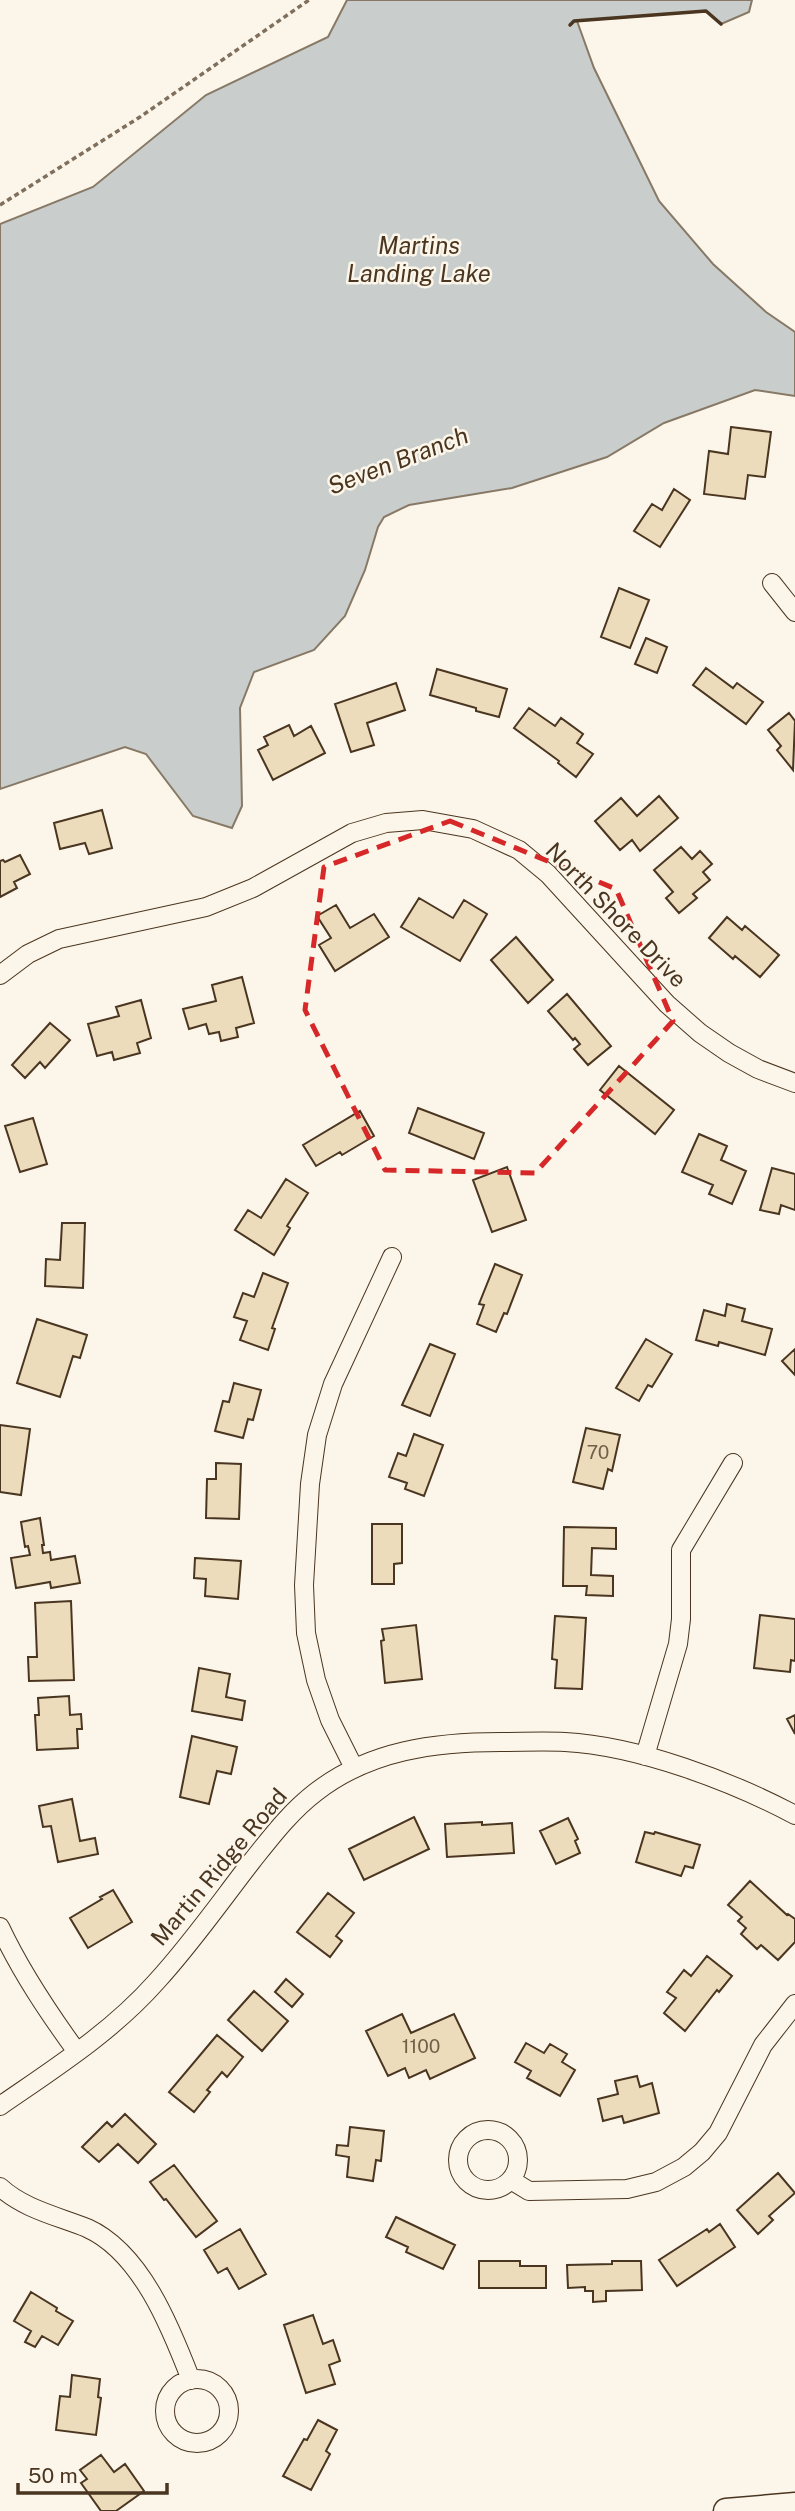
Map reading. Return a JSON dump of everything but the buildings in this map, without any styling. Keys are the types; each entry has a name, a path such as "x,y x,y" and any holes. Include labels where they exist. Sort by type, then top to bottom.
{"street":[{"path":"772,583 795,612"},
{"name":"North Shore Drive","path":"0,975 28,954 59,939 206,907 253,888 352,833 386,823 424,820 473,829 519,850 548,874 667,1004 700,1033 758,1069 795,1083"},
{"path":"354,1768 330,1720 319,1690 306,1633 304,1586 310,1484 317,1435 333,1384 392,1257"},
{"path":"645,1756 678,1644 681,1619 681,1550 733,1463"},
{"name":"Martin Ridge Road","path":"0,2106 119,2019 157,1981 288,1816 317,1791 354,1768 404,1750 456,1742 566,1742 645,1756 752,1793 795,1815"},
{"path":"0,1927 38,1999 77,2052"},
{"path":"511,2180 530,2191 627,2189 656,2182 684,2167 702,2152 718,2133 763,2045 795,2004"},
{"path":"0,2187 27,2206 90,2230 118,2249 138,2273 173,2335 191,2380"},
{"path":"726,2511 795,2505"}],"path":[{"path":"0,205 140,117 309,0"}],"highlighted area":[{"path":"450,821 616,889 673,1021 535,1173 385,1170 305,1010 324,867"}],"water":[{"name":"Martins Landing Lake","path":"347,0 752,0 749,12 721,24 706,11 577,21 594,68 659,201 713,264 766,312 795,332 795,396 755,390 664,423 607,457 512,488 409,505 384,517 345,616 314,650 254,672 240,708 242,806 232,828 193,816 146,754 125,747 0,789 0,224 93,187 206,95 328,37"}],"wall":[{"path":"570,25 574,21 706,11 721,24"}],"water label":[{"name":"Seven Branch","path":"398,461"}]}
